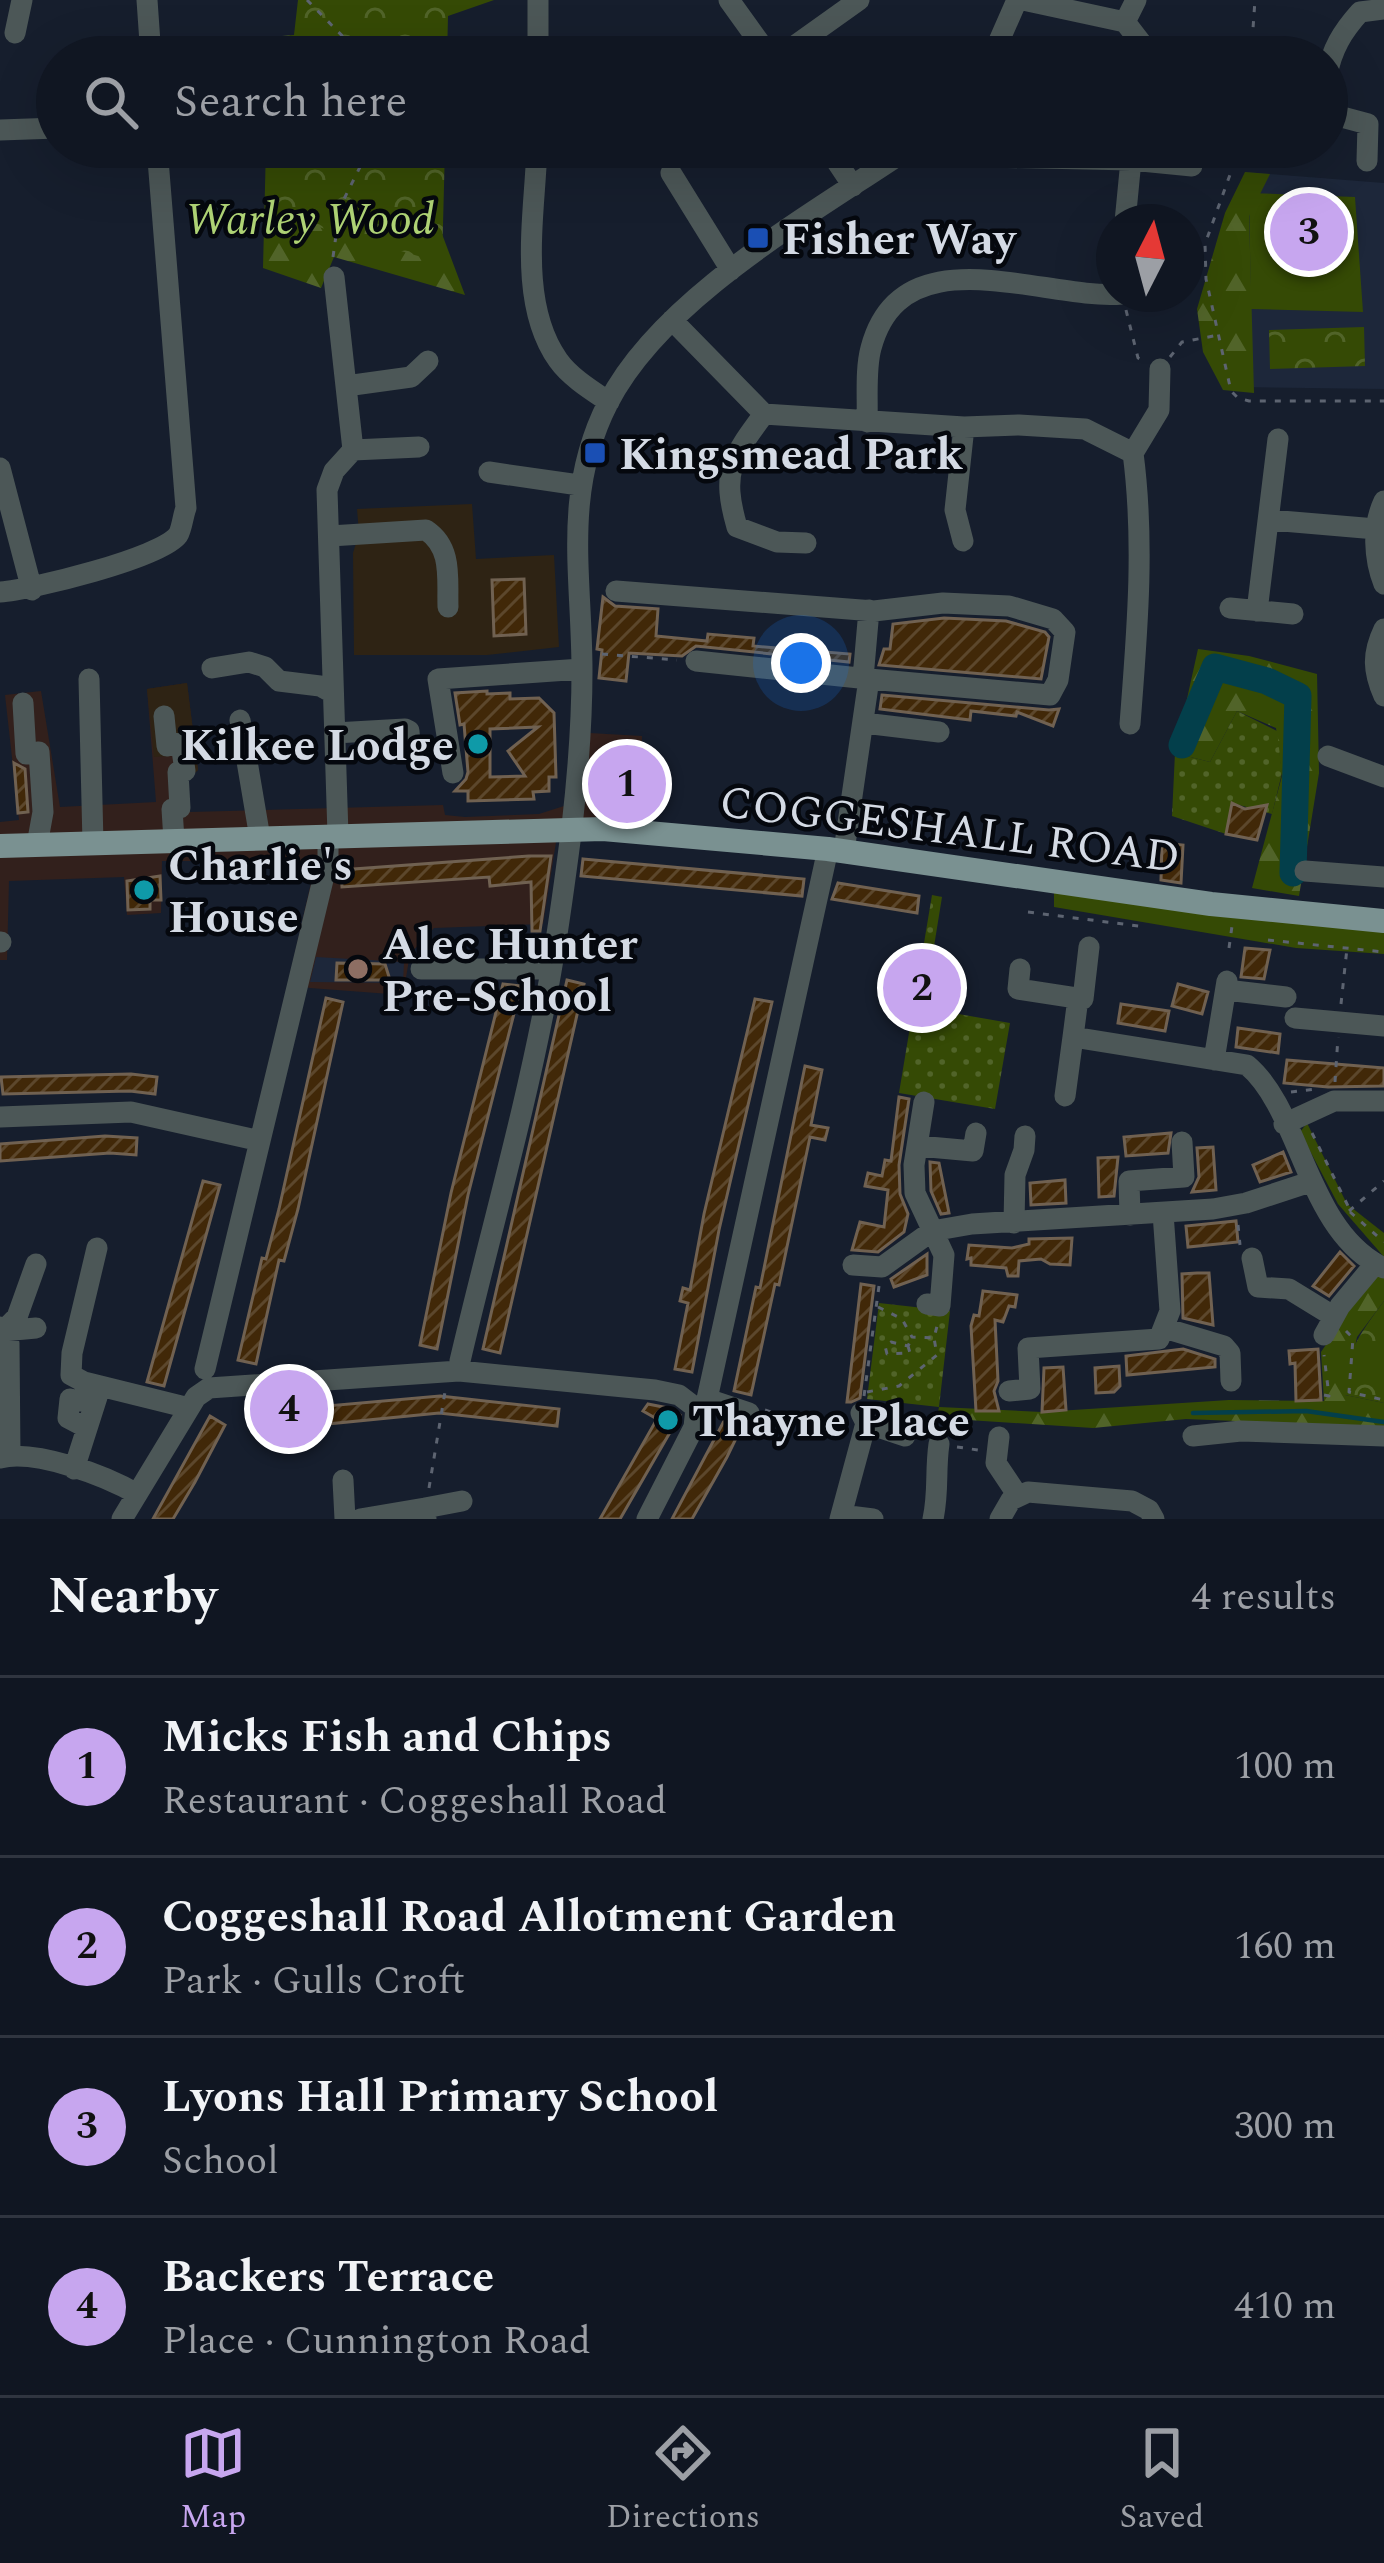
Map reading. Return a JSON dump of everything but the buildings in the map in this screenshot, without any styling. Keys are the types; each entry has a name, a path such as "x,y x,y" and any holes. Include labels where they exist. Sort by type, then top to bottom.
{"main road":[{"name":"COGGESHALL ROAD","path":"0,846 572,827 836,850 1234,906 1384,921"}],"street":[{"path":"15,33 22,0"},
{"path":"147,0 150,36"},
{"path":"538,0 538,36"},
{"path":"729,0 755,36"},
{"path":"808,36 859,0"},
{"path":"1002,36 1020,0 1125,22 1136,36"},
{"path":"1125,22 1136,0"},
{"path":"1340,36 1356,6 1384,9"},
{"path":"1348,119 1368,124 1367,161"},
{"path":"0,130 36,129"},
{"path":"0,592 32,590 159,549 178,535 186,508 159,168"},
{"path":"537,168 535,300 544,333 559,362 609,402"},
{"path":"842,168 854,186"},
{"path":"453,1366 551,970 572,827 582,728 579,485 609,402 672,320 731,270 880,168"},
{"path":"1126,204 1130,168"},
{"path":"671,173 731,270"},
{"path":"334,277 353,450"},
{"path":"867,422 871,348 896,302 940,280 991,279 1096,292"},
{"path":"672,320 764,414 964,428 1085,429 1133,453"},
{"path":"346,386 411,377 428,361"},
{"path":"1130,724 1141,588 1140,506 1133,453 1159,410 1160,369"},
{"path":"764,414 734,454 726,490 737,526 778,542 806,543"},
{"path":"963,541 955,510 964,428"},
{"path":"1257,611 1278,439"},
{"path":"122,1519 207,1378 333,835 335,733 327,490 334,471 353,450 419,447"},
{"path":"0,467 32,590"},
{"path":"489,472 579,485"},
{"path":"1384,502 1376,529 1377,567 1384,584"},
{"path":"1268,520 1376,529"},
{"path":"330,536 426,530 446,552 448,608"},
{"path":"616,592 869,610 943,603 1009,606 1053,619 1065,632 1058,680 1050,695 696,662"},
{"path":"1230,608 1293,614"},
{"path":"647,1519 702,1403 864,723 869,610"},
{"path":"1384,629 1376,646 1374,672 1384,696"},
{"path":"453,773 438,679 582,660"},
{"path":"212,668 249,662 265,667 279,681 320,686 333,693"},
{"path":"88,680 93,843"},
{"path":"23,703 26,754 39,752 43,812 37,845"},
{"path":"164,716 167,746 182,743 185,771 178,772 180,808 172,809 174,840"},
{"path":"240,720 260,838"},
{"path":"864,723 939,732"},
{"path":"335,733 405,729 410,743"},
{"path":"1328,756 1384,777"},
{"path":"1305,872 1384,878"},
{"path":"1020,969 1018,989 1083,999 1089,947"},
{"path":"421,969 551,970"},
{"path":"1214,1060 1226,986 1339,1023 1384,1026"},
{"path":"1065,1096 1078,998"},
{"path":"1072,1037 1247,1065 1264,1080 1272,1097 1311,1112 1384,1101"},
{"path":"924,1102 915,1193 943,1249 945,1270 940,1306 932,1312"},
{"path":"0,1117 130,1112 260,1141"},
{"path":"1246,1253 1258,1287 1288,1289 1328,1326 1380,1266 1352,1246 1310,1181 1311,1112"},
{"path":"917,1146 973,1151 976,1133"},
{"path":"1014,1223 1015,1174 1024,1136"},
{"path":"1130,1215 1129,1180 1184,1178 1182,1142"},
{"path":"853,1265 882,1267 932,1231 1235,1205 1310,1181"},
{"path":"1009,1391 1030,1389 1028,1348 1160,1339 1170,1311 1163,1213"},
{"path":"97,1249 71,1353 71,1375 189,1408"},
{"path":"2,1329 17,1317 36,1264"},
{"path":"2,1329 37,1328"},
{"path":"1164,1328 1224,1346 1230,1353 1231,1382"},
{"path":"2,1329 9,1343 5,1457 74,1468 137,1495"},
{"path":"207,1378 453,1366 655,1390 758,1412"},
{"path":"74,1468 96,1400"},
{"path":"873,1519 840,1517 863,1418 905,1436"},
{"path":"1192,1436 1384,1436"},
{"path":"934,1519 939,1444"},
{"path":"998,1445 996,1463 1018,1496"},
{"path":"343,1480 346,1519"},
{"path":"1000,1519 1011,1500 1028,1492 1132,1501 1149,1510 1154,1519"},
{"path":"360,1519 426,1513 462,1502"}],"path":[{"path":"307,0 342,36"},
{"path":"1252,36 1255,0"},
{"path":"334,277 333,246 340,207 360,168"},
{"path":"1232,168 1205,244 1206,279 1232,391 1238,398 1384,400"},
{"path":"1126,312 1138,358 1160,369 1182,342 1220,335"},
{"path":"582,660 696,662"},
{"path":"1229,948 1234,906"},
{"path":"1028,912 1146,927"},
{"path":"1268,940 1384,952"},
{"path":"1311,1112 1339,1023 1347,948"},
{"path":"1272,1097 1316,1088 1311,1112 1350,1210 1384,1242"},
{"path":"1350,1210 1384,1181"},
{"path":"1235,1205 1246,1253"},
{"path":"863,1418 882,1267"},
{"path":"876,1307 902,1319 912,1337"},
{"path":"758,1412 863,1418 937,1355 932,1312"},
{"path":"1324,1395 1329,1396 1328,1326"},
{"path":"912,1337 934,1338"},
{"path":"908,1346 912,1337"},
{"path":"1353,1338 1349,1392 1384,1400"},
{"path":"426,1513 453,1366"},
{"path":"939,1444 998,1445"}],"shaded area":[{"path":"1245,172 1384,183 1384,389 1239,387"},
{"path":"472,504 476,559 554,555 559,647 487,655 354,655 357,509"},
{"path":"187,683 198,770 185,782 190,812 443,805 445,815 465,817 539,814 564,806 572,732 642,736 640,840 557,836 543,924 434,928 410,954 403,995 288,983 316,861 162,861 161,913 127,915 124,877 9,881 7,960 0,960 0,822 19,820 5,695 41,691 60,807 156,802 147,689"},
{"path":"187,683 198,770 185,782 173,756 154,757 147,689"},
{"name":"Alec Hunter Pre-School","path":"316,957 404,962 403,983 310,982"}],"green space":[{"path":"298,0 494,0 448,16 448,36 282,36 294,35"},
{"name":"Warley Wood","path":"265,168 308,168 442,234 465,295 334,257 321,288 263,268"},
{"path":"268,168 444,168 442,263 271,213"},
{"path":"1245,172 1270,174 1249,216 1254,393 1223,390 1203,352 1197,312 1204,312 1204,285 1225,213"},
{"path":"1249,193 1355,197 1363,312 1251,309"},
{"path":"1364,327 1365,366 1270,369 1269,330"},
{"path":"1198,649 1249,656 1317,674 1319,773 1299,896 1252,888 1282,776 1276,728 1237,711 1210,762 1175,753"},
{"path":"1237,711 1277,731 1282,773 1272,814 1232,803 1226,834 1172,816 1175,753 1210,762"},
{"path":"1054,888 1384,928 1384,954 1296,948 1054,907"},
{"path":"932,895 942,897 924,1008 1010,1023 995,1109 899,1093"},
{"path":"1307,1123 1347,1204 1384,1233 1384,1257 1338,1204 1300,1132"},
{"path":"1375,1272 1384,1277 1384,1301 1357,1337 1345,1395 1384,1403 1384,1427 1186,1419 1093,1428 937,1418 939,1407 1042,1412 1229,1400 1324,1401 1321,1352"},
{"path":"1384,1301 1384,1403 1345,1395 1345,1381 1355,1345"},
{"path":"879,1303 950,1311 939,1407 867,1399"}],"waterway":[{"path":"1182,745 1215,667 1267,681 1298,696 1293,873"},
{"path":"1193,1413 1306,1411 1384,1422"}],"place":[{"name":"Lyons Hall Primary School","path":"1309,232"},
{"name":"Fisher Way","path":"758,238"},
{"name":"Kingsmead Park","path":"595,453"},
{"name":"Kilkee Lodge","path":"478,744"},
{"name":"Micks Fish and Chips","path":"627,784"},
{"name":"Charlie's House","path":"144,890"},
{"name":"Alec Hunter Pre-School","path":"358,969"},
{"name":"Coggeshall Road Allotment Garden","path":"922,988"},
{"name":"Backers Terrace","path":"289,1409"},
{"name":"Thayne Place","path":"668,1420"}]}
